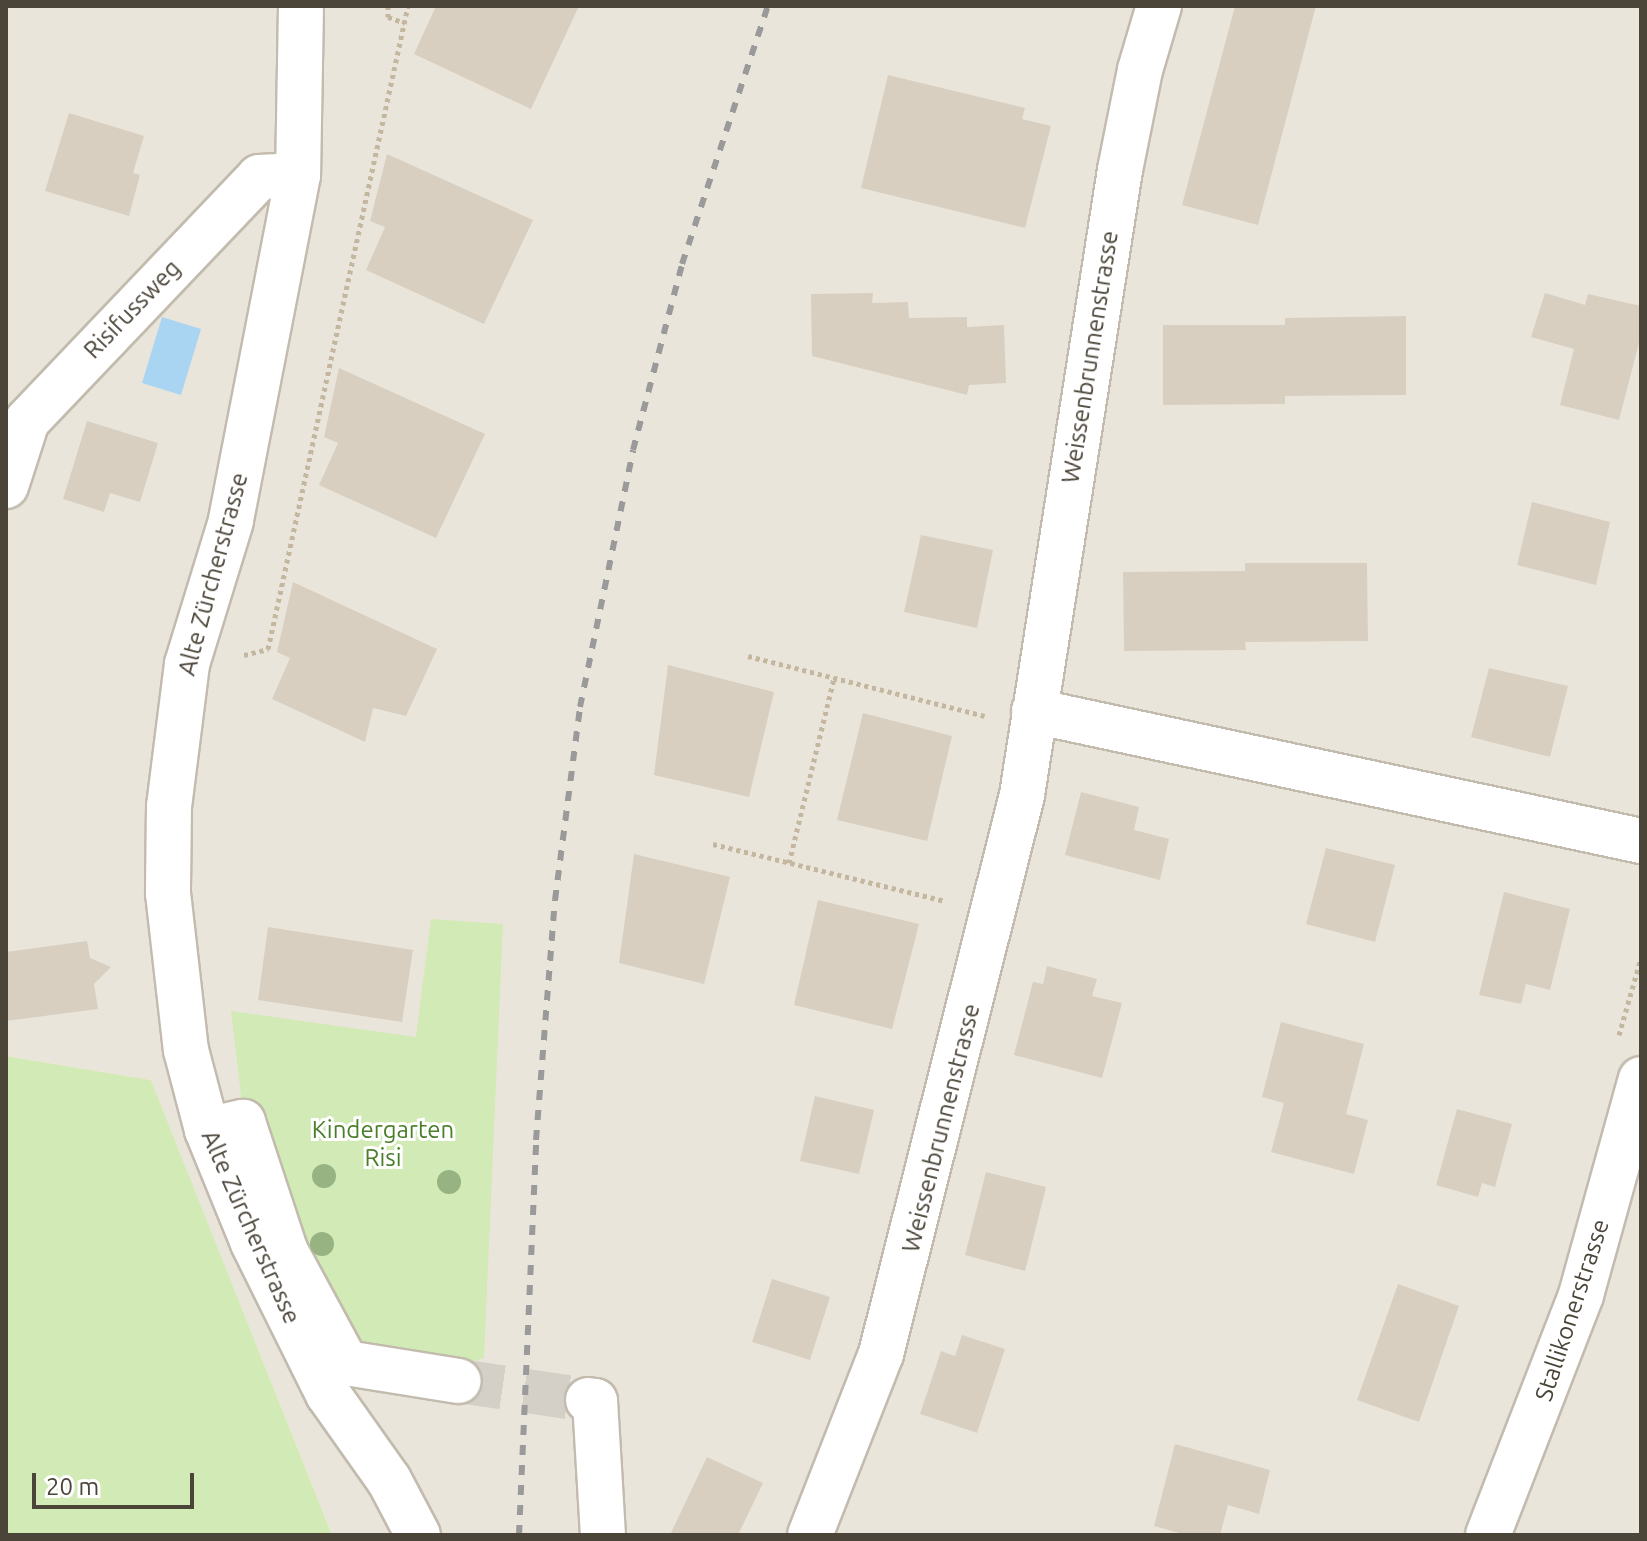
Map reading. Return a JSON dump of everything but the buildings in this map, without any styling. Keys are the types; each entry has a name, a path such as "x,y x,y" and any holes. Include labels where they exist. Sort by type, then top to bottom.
{"street":[{"name":"Alte Zürcherstrasse","path":"301,6 298,175 231,521 187,664 169,806 168,893 186,1050 207,1130 253,1243 328,1394 389,1480 418,1535"},
{"name":"Weissenbrunnenstrasse","path":"810,1535 881,1354 910,1256 1019,810 1120,170 1140,70 1159,6"},
{"name":"Risifussweg","path":"6,486 27,421 259,177 298,175"},
{"path":"1033,719 1641,841"},
{"name":"Stallikonerstrasse","path":"1488,1535 1581,1295 1641,1079"},
{"path":"207,1130 243,1122 285,1250 346,1363 459,1381"},
{"path":"588,1400 595,1401 603,1535"}],"path":[{"path":"388,6 388,17 405,23"},
{"path":"233,658 268,649 408,6"},
{"path":"748,656 1033,719"},
{"path":"789,863 834,677"},
{"path":"713,844 929,897"}],"shaded area":[{"path":"6,6 1641,6 1641,1535 332,1535 151,1080 6,1056"}],"green space":[{"name":"Kindergarten Risi","path":"431,919 503,924 484,1358 458,1367 359,1350 299,1239 242,1104 231,1011 416,1037"},
{"path":"6,1056 151,1080 332,1535 6,1535"}],"water":[{"path":"162,317 201,329 181,395 142,383"}],"tunnel":[{"path":"459,1381 588,1400"}],"railway":[{"path":"519,1535 536,1140 555,900 580,707 633,450 682,264 768,6"}]}
